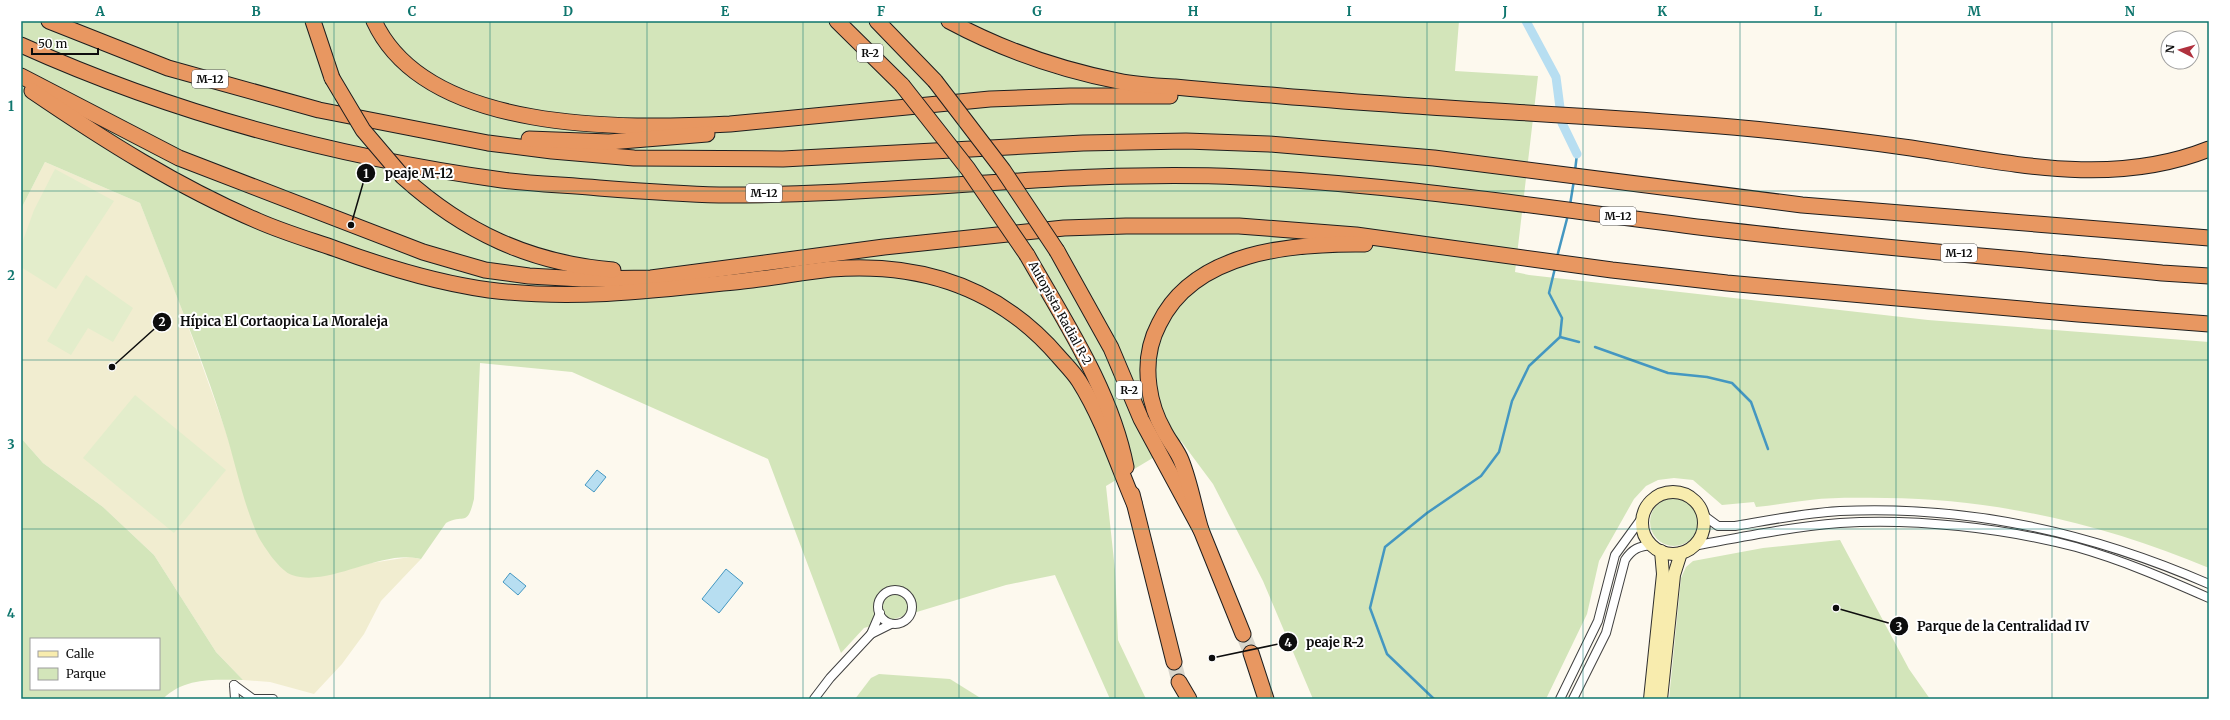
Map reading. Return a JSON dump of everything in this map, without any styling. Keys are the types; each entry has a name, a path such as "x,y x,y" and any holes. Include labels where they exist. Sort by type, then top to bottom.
{"highway":[{"name":"M-12","path":"49,21 168,68 319,110 488,143 552,152 634,158 783,159 1083,143 1186,141 1269,144 1356,150 1530,170 1802,205 2209,238"},
{"path":"313,21 332,78 363,130 403,177 431,202 468,227 507,245 563,264 630,271 730,267"},
{"path":"374,21 388,48 401,62 426,80 474,102 523,114 590,123 682,126 730,124 990,99 1078,96 1193,96 1339,101"},
{"name":"Autopista Radial R-2","path":"838,21 902,85 968,169 1027,255 1090,367 1121,440 1134,503 1174,662"},
{"name":"R-2","path":"877,21 935,81 1003,170 1057,251 1111,348 1141,419 1201,530 1243,634"},
{"path":"949,21 979,37 1019,54 1059,68 1122,82 1339,101 1622,118 1772,130 2016,165 2075,171 2141,167 2209,149"},
{"name":"M-12","path":"21,46 152,97 240,126 377,160 507,180 662,192 720,194 893,190 1090,176 1193,175 1291,179 1417,191 1710,228 2154,272 2209,276"},
{"path":"21,76 179,158 423,252 486,270 529,276 582,279 651,278 987,235 1064,228 1126,226 1239,226 1301,230 1434,245 1612,270 1864,296 2209,324"},
{"path":"21,84 132,157 199,193 259,222 374,263 421,276 489,290 582,295 652,291 741,282 832,269 886,268 932,275 983,294 1015,315 1041,336 1078,380 1095,410 1134,503"},
{"path":"375,122 488,136 548,141 609,142 677,138 772,127 886,110"},
{"path":"1201,530 1181,460 1158,419 1148,379 1148,362 1152,341 1165,312 1178,295 1194,282 1217,269 1245,258 1280,250 1344,244 1434,245"},
{"path":"1251,653 1266,699"},
{"path":"1179,682 1189,699"}],"street":[{"path":"1560,699 1598,621 1615,555 1644,515 1651,501 1665,493 1673,492 1692,498 1697,503 1703,515 1703,532 1693,546"},
{"path":"1703,515 1718,526 1735,526 1840,512 1961,515 2033,526 2098,542 2209,584"},
{"path":"1644,515 1644,531 1656,548 1663,574 1650,699"},
{"path":"1573,699 1606,633 1625,560 1636,548 1656,548 1671,554 1681,553 1693,546 1775,531 1841,523 1960,526 2076,548 2158,576 2209,598"},
{"path":"1661,699 1674,575 1681,553"},
{"path":"871,634 891,624 904,621 911,615 911,601 905,594 892,591 884,595 879,604 880,613 884,620 891,624"},
{"path":"814,699 830,678 871,634 880,613"},
{"path":"235,699 234,685 253,699 274,699"}],"shaded area":[{"path":"45,162 140,203 180,304 225,429 258,536 319,576 371,563 410,557 421,559 381,601 364,634 342,664 314,694 270,682 243,680 216,652 154,555 103,507 43,463 21,438 21,209"}],"green space":[{"path":"21,21 1459,21 1455,71 1538,76 1515,272 1529,275 1928,320 2209,342 2209,568 2131,539 2091,527 2010,509 1969,503 1886,498 1819,499 1756,507 1754,502 1722,505 1693,480 1674,478 1658,480 1646,486 1634,499 1599,561 1587,614 1546,699 1313,699 1263,581 1213,484 1181,441 1106,486 1115,570 1118,640 1146,699 1110,699 1055,575 1006,585 864,628 841,653 768,459 572,372 480,363 474,499 472,508 467,517 452,520 446,523 421,559 405,557 389,559 322,577 306,578 292,575 282,569 268,552 258,536 244,497 216,401 140,203 45,162 21,209"},
{"path":"55,169 114,201 56,289 21,267 21,246 34,210"},
{"path":"86,275 133,308 113,342 88,328 71,355 47,341"},
{"path":"135,395 226,470 174,533 83,458"},
{"path":"21,438 43,463 103,507 154,555 216,652 243,680 211,680 191,683 172,692 163,699 21,699"},
{"path":"1674,498 1683,500 1691,505 1696,513 1698,522 1696,531 1691,539 1683,544 1674,546 1665,544 1657,539 1652,531 1650,522 1652,513 1657,505 1665,500"},
{"path":"1840,540 1909,669 1930,699 1669,699 1681,578 1686,567 1693,561 1763,548"},
{"path":"879,674 950,679 982,699 855,699 871,678"}],"water":[{"path":"597,470 606,477 594,492 585,485"},
{"path":"726,569 743,583 719,613 702,599"},
{"path":"510,573 526,586 518,595 503,582"}],"waterway":[{"path":"1526,21 1556,77 1562,123 1577,154"},
{"path":"1575,171 1577,154"},
{"path":"1570,205 1574,180"},
{"path":"1557,257 1568,215"},
{"path":"1434,699 1387,654 1370,608 1385,547 1427,513 1481,476 1499,452 1512,401 1529,366 1560,337 1562,318 1549,293 1555,268"},
{"path":"1560,337 1579,342"},
{"path":"1595,347 1668,373 1707,377 1732,383 1751,402 1768,449"}],"tunnel":[{"path":"1243,634 1251,653"},
{"path":"1174,662 1179,682"}],"place":[{"name":"peaje M-12","path":"351,225"},
{"name":"Hípica El Cortaopica La Moraleja","path":"112,367"},
{"name":"Parque de la Centralidad IV","path":"1836,608"},
{"name":"peaje R-2","path":"1212,658"}]}
